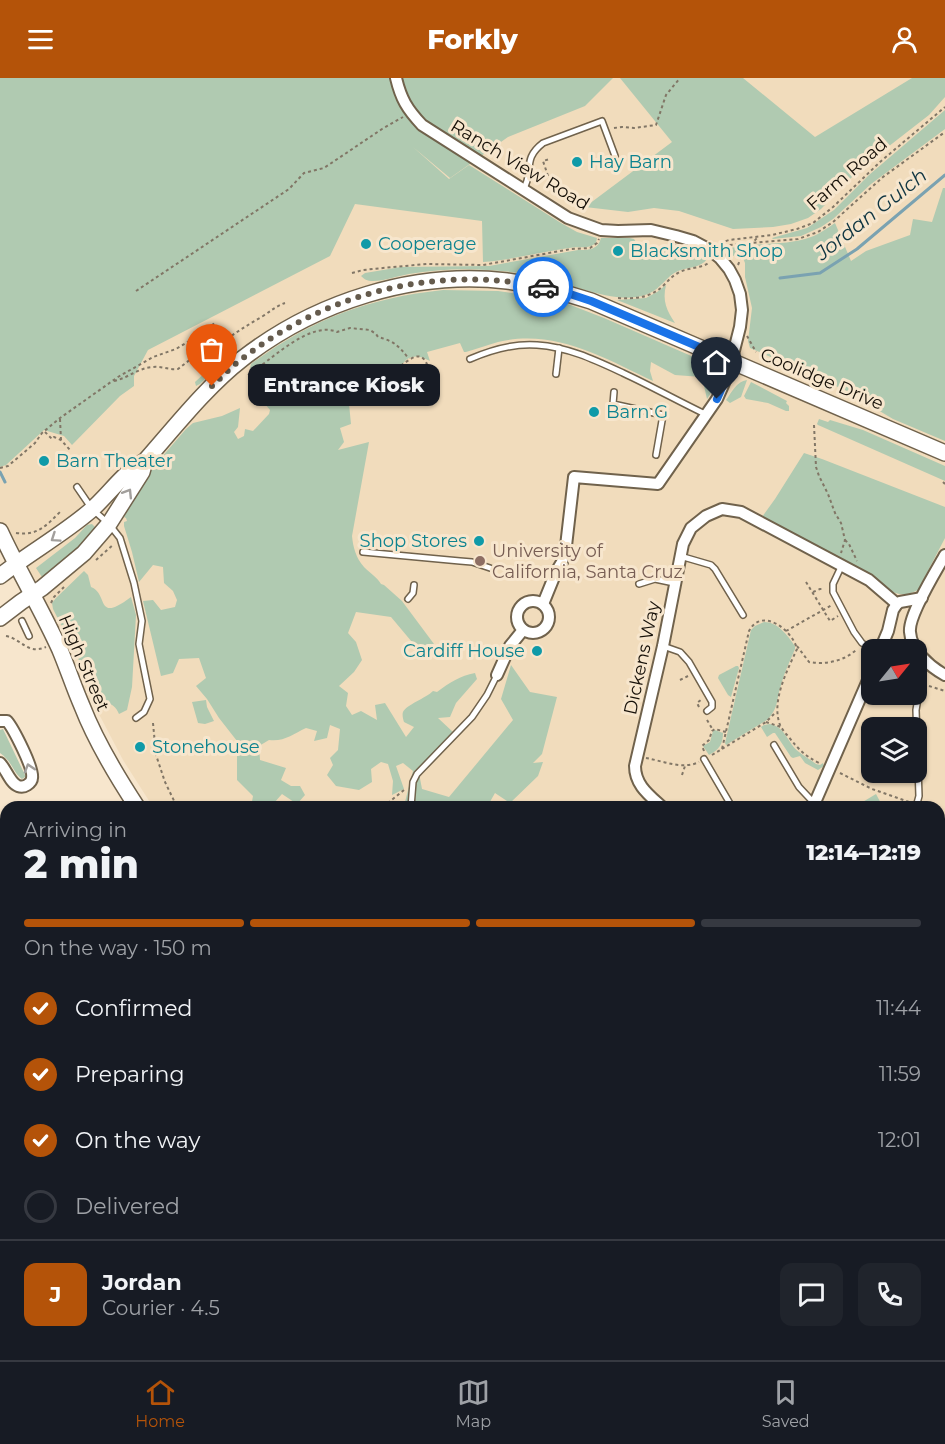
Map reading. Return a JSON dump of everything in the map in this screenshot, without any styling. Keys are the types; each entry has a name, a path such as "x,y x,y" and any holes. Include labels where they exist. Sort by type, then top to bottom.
{"main road":[{"name":"Coolidge Drive","path":"0,576 92,510 135,466 145,461 212,386 240,360 263,344 314,314 335,305 392,287 438,281 477,279 506,281 561,291 591,301 945,453"},
{"name":"Coolidge Drive","path":"0,618 84,553 109,525 142,472 145,461"},
{"name":"High Street","path":"0,531 61,652 101,749 133,801"}],"street":[{"name":"Ranch View Road","path":"396,78 402,99 422,125 523,190 568,218 593,228 618,231 651,230 693,241 710,250 729,269 740,294 742,310 740,327 728,374 717,399 658,484 574,477 566,546 562,562 543,604"},
{"name":"Dickens Way","path":"656,801 640,786 635,774 635,766 663,646 683,544 691,528 706,516 722,509 741,512 869,580 897,604"},
{"path":"912,639 909,632 914,611 945,555"},
{"path":"885,639 897,604 922,598"},
{"path":"527,602 543,604 549,618 545,628 536,633 523,630 517,619 519,609 527,602"},
{"path":"497,675 510,646 523,630"},
{"path":"927,665 945,675"},
{"path":"819,801 830,765 861,697"},
{"path":"0,721 7,721 12,727 31,769 33,777 31,782 22,787 17,786 0,764"}],"lane":[{"path":"523,190 528,182 530,157 535,149 543,143 602,121 615,156"},
{"path":"470,359 492,350 511,346 535,345 559,348 588,357 705,414"},
{"path":"556,374 559,348"},
{"path":"614,392 613,404 663,415 656,455"},
{"path":"76,488 92,510 120,538 134,583 142,621 139,644 150,699 144,712 136,718"},
{"path":"363,552 472,562 490,568"},
{"path":"681,556 711,565 743,615"},
{"path":"842,566 833,584 833,592 861,642"},
{"path":"639,584 655,579 674,583"},
{"path":"408,599 413,593 414,585"},
{"path":"22,621 29,636"},
{"path":"663,646 680,652 689,662 712,702 712,707 704,711"},
{"path":"411,801 413,782 417,774 472,717 497,675"},
{"path":"917,705 918,801"},
{"path":"774,745 799,787 812,801"},
{"path":"704,759 728,801"}],"path":[{"path":"605,130 656,125 666,95 680,78"},
{"name":"Farm Road","path":"720,243 788,231 813,223 945,107"},
{"path":"136,291 289,189 304,173 324,168 410,112"},
{"path":"722,248 729,245 798,239 818,232 833,222 883,177 945,132"},
{"path":"548,176 543,161 549,159"},
{"path":"352,273 427,264 483,265 571,249 590,248 597,243 600,236"},
{"path":"735,279 743,253 757,237"},
{"path":"632,258 637,256 640,244"},
{"path":"614,298 636,299 646,296 659,290 676,273 704,266 712,260"},
{"path":"111,382 141,369 155,366 178,369 209,345 221,344 236,332 285,303"},
{"path":"0,468 5,468 60,418 111,382 153,357 176,349 216,322"},
{"path":"248,375 292,343 320,330 341,332 346,328 370,330 378,337 399,346 409,359"},
{"path":"747,336 756,352"},
{"path":"392,372 409,359 417,357 424,358 429,370 427,370"},
{"path":"60,418 62,440"},
{"path":"814,425 816,466 841,523 845,540 841,554 842,566"},
{"path":"44,431 52,439 54,437 62,440 70,450"},
{"path":"16,533 26,534 41,529 60,512"},
{"path":"845,540 869,580"},
{"path":"806,582 830,621 838,615"},
{"path":"812,592 820,589 827,590"},
{"path":"786,632 832,605"},
{"path":"722,749 751,627 761,621 771,621 786,632 809,662 813,663 836,661 847,657 861,644"},
{"path":"797,646 780,692 777,710 782,728 799,750 819,763 822,761 872,789 904,801"},
{"path":"680,681 690,676"},
{"path":"927,685 945,691"},
{"path":"704,698 696,703 704,711"},
{"path":"713,730 709,740 702,746 708,757 766,722 777,710"},
{"path":"706,718 713,730"},
{"path":"766,722 782,728"},
{"path":"153,723 156,755 174,801"},
{"path":"713,730 726,732"},
{"path":"638,756 685,766 692,766 704,759"},
{"path":"682,775 685,766"},
{"path":"390,801 413,782"}],"shaded area":[{"name":"University of California, Santa Cruz","path":"0,78 945,78 945,801 149,801 123,760 101,718 47,632 0,530"}],"green space":[{"path":"0,78 613,78 585,106 508,137 450,178 413,147 449,179 469,165 561,223 577,232 597,238 594,244 587,247 572,247 483,262 482,221 355,204 330,256 148,350 134,376 134,386 120,396 72,445 64,436 44,430 6,465 0,467"},
{"path":"620,78 743,78 815,137 912,78 945,78 945,97 929,115 875,157 821,209 808,218 773,227 733,229 679,211 654,208 628,212 585,207 672,142"},
{"path":"945,110 945,129 871,184 833,219 801,236 772,238 807,228 834,210 869,175"},
{"path":"943,188 945,188 945,441 893,419 856,395 829,383 830,378 823,375 821,379 750,348 748,341 752,308 743,258 753,245 804,239 835,223 851,261 866,251 910,235 913,219 932,222"},
{"path":"601,238 630,238 634,239 638,245 654,248 676,244 707,259 698,266 674,274 650,293 633,297 607,296 542,277 501,271 438,270 373,281 361,276 365,273 401,267 489,266 589,249 598,245"},
{"path":"749,245 738,258 724,249"},
{"path":"666,285 666,306 675,323 617,300 646,298"},
{"path":"443,290 498,291 568,304 712,365 716,374 714,387 707,399 702,377 675,375 651,362 650,371 653,381 598,355 559,342 539,339 498,342 466,352 460,343 427,352 430,361 421,357 412,357 399,367 380,371 380,374 375,376 379,394 361,393 349,404 351,424 340,428 344,442 338,450 369,442 352,536 353,544 364,567 402,601 434,644 421,655 391,617 356,612 348,633 356,642 362,660 354,672 339,686 348,693 346,706 352,715 361,711 377,720 375,705 385,703 406,737 414,727 404,722 405,709 433,691 437,692 455,680 475,673 477,679 456,703 450,717 438,718 454,733 418,768 422,789 449,797 513,720 501,699 511,665 530,692 557,697 542,754 533,763 543,762 538,776 512,801 507,801 495,793 490,801 405,801 413,771 403,763 396,766 404,789 392,795 393,781 388,764 381,762 371,769 372,782 359,790 336,786 327,775 333,765 330,758 338,750 340,729 330,725 327,738 314,741 317,731 306,728 279,740 269,740 259,746 260,760 286,768 281,780 291,786 300,786 305,795 300,801 292,801 282,794 276,801 252,801 253,796 237,780 237,741 196,686 206,678 199,658 179,659 173,673 161,676 143,601 153,600 161,610 175,607 177,600 173,591 164,583 163,567 153,565 139,582 124,526 124,522 127,521 124,517 133,497 154,466 193,423 222,416 240,408 238,427 234,432 238,439 244,436 245,429 253,431 269,414 270,410 265,404 259,405 257,401 252,402 258,389 250,368 251,364 296,335 342,313 365,305"},
{"path":"762,356 813,379 761,360"},
{"path":"220,359 224,360 196,386 195,382"},
{"path":"747,380 741,397 730,403 726,400 737,385"},
{"path":"751,382 787,401 789,411 768,403 746,399 744,396"},
{"path":"819,419 863,430 945,466 945,481 818,425"},
{"path":"804,453 945,507 945,538 918,590 905,594 895,593 875,578 762,517"},
{"path":"92,524 95,530 80,547 42,577 36,568 75,538 87,525"},
{"path":"84,571 88,575 91,587 100,595 107,608 120,605 131,597 136,615 132,687 127,710 119,714 117,709 107,703 97,709 78,658 53,609 52,603 56,598"},
{"path":"764,622 774,624 782,630 795,649 771,716 726,745 751,630"},
{"path":"736,666 739,668 731,697 718,678 719,675"},
{"path":"206,700 214,721 205,724 198,723 192,702"},
{"path":"770,724 780,729 799,752 816,764 823,763 824,766 818,770 805,763 800,756 791,757 775,733 767,737 761,727"},
{"path":"3,729 25,775 22,779 0,753 0,730"},
{"path":"715,730 723,733 722,740 718,749 709,755 703,746 710,742"},
{"path":"876,794 880,801 864,801"}],"waterway":[{"name":"Jordan Gulch","path":"780,278 820,273 857,249 945,175"},
{"path":"0,472 5,482"}],"way so far":[{"path":"212,386 240,360 294,325 335,305 367,294 392,287 477,279 543,287"}],"place":[{"name":"Hay Barn","path":"577,162"},
{"name":"Cooperage","path":"366,244"},
{"name":"Blacksmith Shop","path":"618,251"},
{"name":"Entrance Kiosk","path":"212,386"},
{"name":"Barn G","path":"594,412"},
{"name":"Barn Theater","path":"44,461"},
{"name":"Shop Stores","path":"479,541"},
{"name":"University of California, Santa Cruz","path":"480,561"},
{"name":"Cardiff House","path":"537,651"},
{"name":"Stonehouse","path":"140,747"}],"route":[{"path":"543,287 591,301 732,361 717,399"}]}
